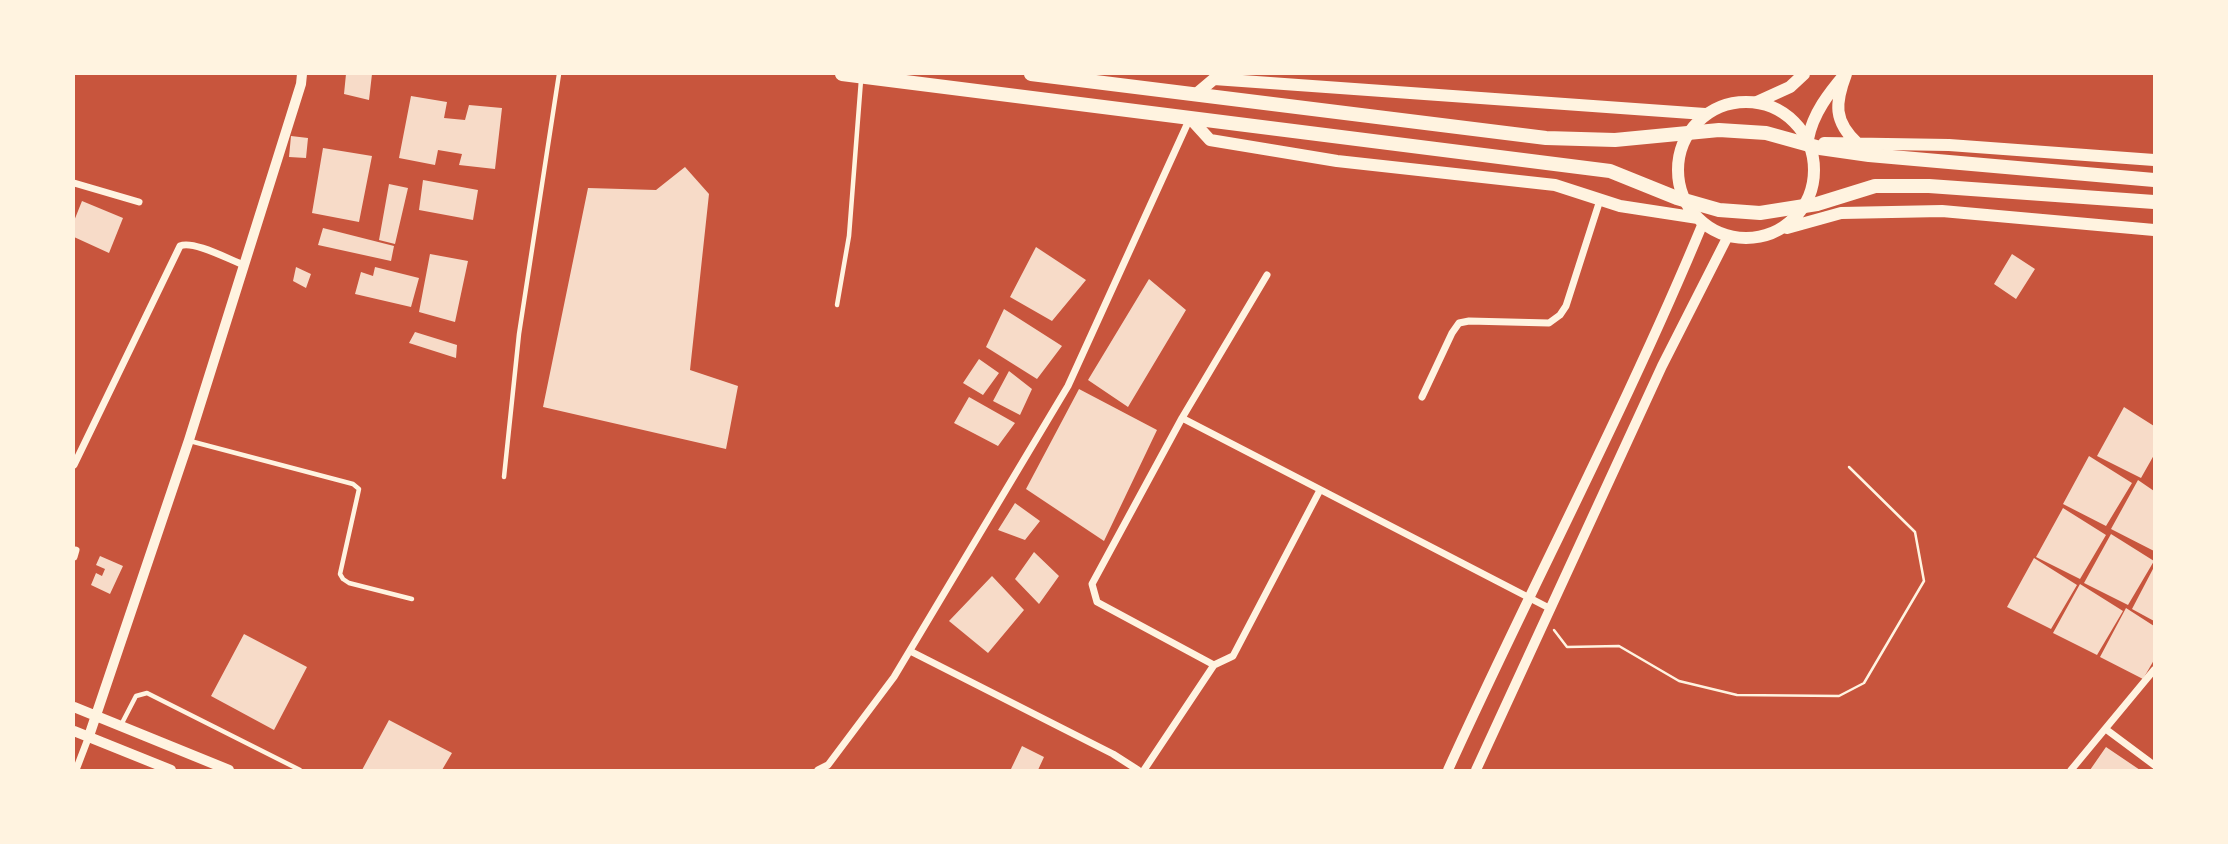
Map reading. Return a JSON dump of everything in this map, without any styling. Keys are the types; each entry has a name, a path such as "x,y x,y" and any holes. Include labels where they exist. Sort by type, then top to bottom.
{"highway":[{"path":"842,74 1609,171 1676,198 1719,211 1760,213 1805,206 1875,186 1929,186 2154,202"},
{"path":"1031,74 1546,138 1615,140 1719,131 1766,133 1820,148 1869,155 2154,180"}],"main road":[{"path":"1700,221 1686,204 1678,180 1678,155 1688,132 1705,114 1730,102 1756,102 1790,87 1804,74"},
{"path":"1781,230 1801,213 1813,190 1815,164 1809,141 1811,124 1829,93 1846,74"},
{"path":"1846,74 1837,107 1848,135 1858,144"},
{"path":"1195,94 1214,76 1705,114"},
{"path":"1756,102 1781,114 1809,141 1949,145 2154,160"},
{"path":"1190,118 1210,140 1337,162 1555,185 1620,206 1700,221 1728,236 1755,238 1841,213 1942,211 2154,230"}],"street":[{"path":"76,771 189,440 302,74"},
{"path":"818,771 828,765 894,677 1068,386 1190,118"},
{"path":"74,183 139,202"},
{"path":"1422,397 1459,323 1549,323 1560,315 1566,306 1600,200"},
{"path":"1448,771 1671,300 1700,221"},
{"path":"1476,771 1662,366 1728,236"},
{"path":"74,465 180,246 186,243 244,265"},
{"path":"1214,665 1097,602 1092,584 1182,418 1267,275"},
{"path":"1182,418 1550,608"},
{"path":"1144,771 1214,665 1233,656 1320,490"},
{"path":"910,651 1114,754 1138,771"},
{"path":"2071,771 2154,670"},
{"path":"74,707 229,771"},
{"path":"74,730 171,771"},
{"path":"2107,730 2154,765"}],"lane":[{"path":"505,477 519,334 559,74"},
{"path":"837,304 849,236 861,76"},
{"path":"189,440 353,484 359,489 341,574 343,579 412,599"},
{"path":"121,726 136,696 147,694 300,771"}],"path":[{"path":"1545,620 1567,647 1619,646 1679,681 1737,695 1839,696 1864,683 1924,581 1915,532 1849,467"}],"building":[{"path":"346,74 372,74 369,100 344,94"},
{"path":"411,96 447,102 444,118 465,120 469,105 502,108 495,169 459,165 462,154 438,150 435,165 399,158"},
{"path":"291,136 308,138 306,158 289,157"},
{"path":"323,148 372,156 359,222 312,213"},
{"path":"685,167 709,194 690,370 738,386 726,449 543,407 588,188 656,190"},
{"path":"423,180 478,190 473,220 419,210"},
{"path":"389,184 408,188 395,244 379,240"},
{"path":"82,201 123,218 109,253 74,237 74,221"},
{"path":"323,228 394,246 391,261 318,245"},
{"path":"1036,247 1086,280 1052,321 1010,297"},
{"path":"430,254 468,261 455,322 419,312"},
{"path":"2012,254 2035,269 2016,299 1994,284"},
{"path":"296,267 311,274 306,288 293,281"},
{"path":"375,267 419,278 411,307 355,294 361,272 373,276"},
{"path":"1149,279 1186,310 1128,407 1088,380"},
{"path":"1004,309 1062,346 1037,379 986,347"},
{"path":"415,332 457,345 456,358 409,343"},
{"path":"979,359 999,373 983,395 963,383"},
{"path":"1009,371 1032,389 1020,415 993,401"},
{"path":"1079,389 1157,430 1104,541 1026,489"},
{"path":"969,397 1015,423 998,446 954,423"},
{"path":"2124,407 2154,426 2154,455 2141,478 2097,456"},
{"path":"2089,456 2132,483 2106,526 2063,504"},
{"path":"2138,480 2154,491 2154,551 2111,529"},
{"path":"1015,503 1040,521 1025,540 998,530"},
{"path":"2063,508 2106,535 2080,579 2036,557"},
{"path":"2111,534 2154,561 2128,605 2084,583"},
{"path":"1034,552 1059,576 1039,604 1015,579"},
{"path":"100,556 123,566 110,594 91,585 96,573 102,576 105,569 96,565"},
{"path":"2034,558 2077,585 2051,629 2007,607"},
{"path":"2154,567 2154,621 2132,609"},
{"path":"992,576 1024,610 988,653 949,621"},
{"path":"2080,584 2123,611 2097,655 2053,633"},
{"path":"2126,608 2154,626 2154,660 2143,679 2100,657"},
{"path":"244,634 307,667 274,730 211,696"},
{"path":"389,720 452,753 442,770 362,770"},
{"path":"1022,746 1044,757 1038,770 1011,769"},
{"path":"2106,747 2140,770 2090,770"}]}
